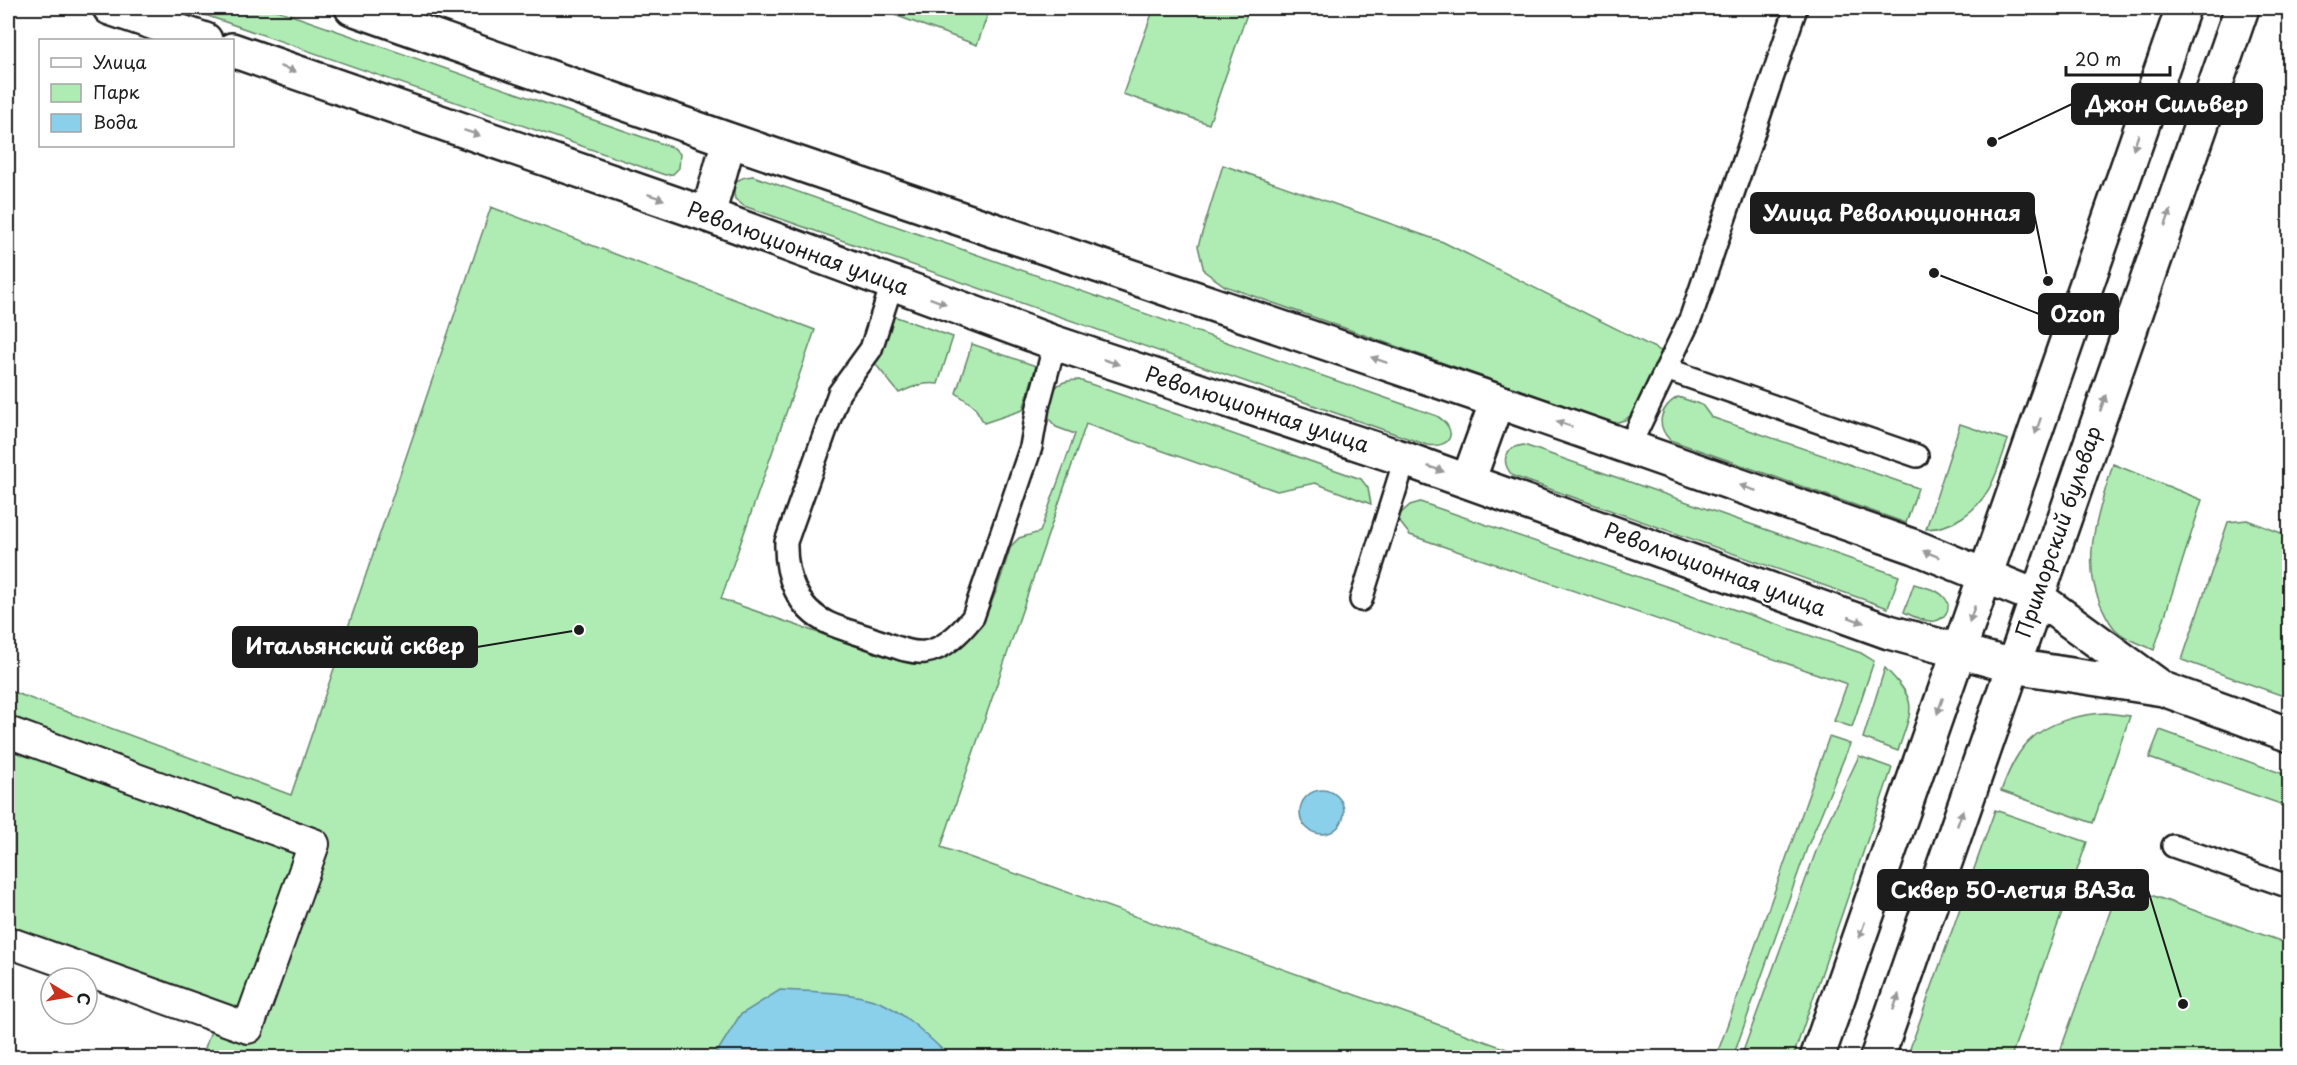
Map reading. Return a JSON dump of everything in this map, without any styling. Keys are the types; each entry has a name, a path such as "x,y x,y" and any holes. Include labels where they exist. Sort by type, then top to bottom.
{"main road":[{"path":"110,8 202,39"},
{"path":"352,8 729,140 1497,401 1915,547 2037,597 2163,689"},
{"path":"1817,1058 2183,8"},
{"name":"Приморский бульвар","path":"1877,1058 2242,8"},
{"name":"Революционная улица","path":"234,51 708,215 1056,343 1405,459 1889,632 2013,666 2163,689 2289,735"},
{"path":"708,215 729,140"},
{"path":"1468,481 1497,401"}],"street":[{"path":"8,732 314,844 248,1028 8,942"}],"lane":[{"path":"1629,447 1691,317 1796,8"},
{"path":"892,284 871,349 840,393 786,542 785,563 795,590 809,611 828,623 912,652 927,652 958,636 973,617 1031,447 1038,407 1056,343"},
{"path":"1666,369 1917,456"},
{"path":"1361,600 1405,459"},
{"path":"2173,846 2289,887"}],"green space":[{"path":"185,8 271,8 674,148 680,154 679,168 673,174 665,175"},
{"path":"891,8 990,8 977,45 889,13"},
{"path":"1154,8 1249,8 1209,124 1123,94"},
{"path":"1223,165 1443,242 1665,353 1634,412 1625,420 1614,423 1225,286 1204,271 1198,246"},
{"path":"753,176 1437,416 1448,427 1450,437 1442,444 1427,445 744,206 735,199 735,185 739,179"},
{"path":"491,207 815,330 721,599 899,661 922,662 942,658 959,649 973,635 983,619 999,583 1011,546 1019,538 1040,532 1075,434 1056,427 1046,415 1054,389 1063,382 1079,380 1361,479 1368,488 1371,504 1315,483 1277,491 1086,424 941,847 1529,1057 202,1057 216,1016 99,974 99,966 75,966 8,942 8,690 291,795"},
{"path":"888,314 953,337 938,384 922,384 899,393 873,361"},
{"path":"972,344 1036,366 1023,410 984,423 974,406 956,393"},
{"path":"1678,397 1702,405 1711,417 1918,488 1906,523 1670,440 1661,422 1667,406"},
{"path":"1960,424 2008,440 1992,484 1979,503 1953,523 1926,529"},
{"path":"1524,445 1899,576 1888,608 1513,476 1506,466 1506,456 1512,449"},
{"path":"2113,464 2202,500 2154,650 2125,637 2114,628 2107,618 2094,586 2092,551 2094,533"},
{"path":"1420,502 1861,653 1874,661 1852,727 1834,721 1847,684 1410,535 1399,521 1400,514 1410,505"},
{"path":"2247,520 2289,536 2289,698 2182,660 2228,522"},
{"path":"1914,584 1934,590 1947,601 1948,610 1940,620 1927,621 1904,612"},
{"path":"1885,668 1904,690 1910,706 1907,725 1898,751 1863,738"},
{"path":"2106,713 2130,716 2093,823 2001,791 2015,759 2023,747 2036,735 2064,720"},
{"path":"2160,730 2289,776 2289,807 2149,758"},
{"path":"1829,737 1850,744 1807,848 1733,1057 1716,1057"},
{"path":"1859,756 1892,768 1793,1057 1741,1057 1823,832"},
{"path":"1995,810 2087,842 2011,1057 1907,1057"},
{"path":"2120,884 2289,944 2289,1057 2058,1057"}],"water":[{"path":"1322,790 1337,797 1344,812 1337,827 1322,834 1307,827 1300,812 1307,797"},
{"path":"780,990 841,994 877,1001 906,1018 950,1057 714,1057 740,1015"}],"place":[{"name":"Джон Сильвер","path":"1992,142"},
{"name":"Ozon","path":"1934,273"},
{"name":"Улица Революционная","path":"2048,281"},
{"name":"Итальянский сквер","path":"579,630"},
{"name":"Сквер 50-летия ВАЗа","path":"2183,1004"}]}
